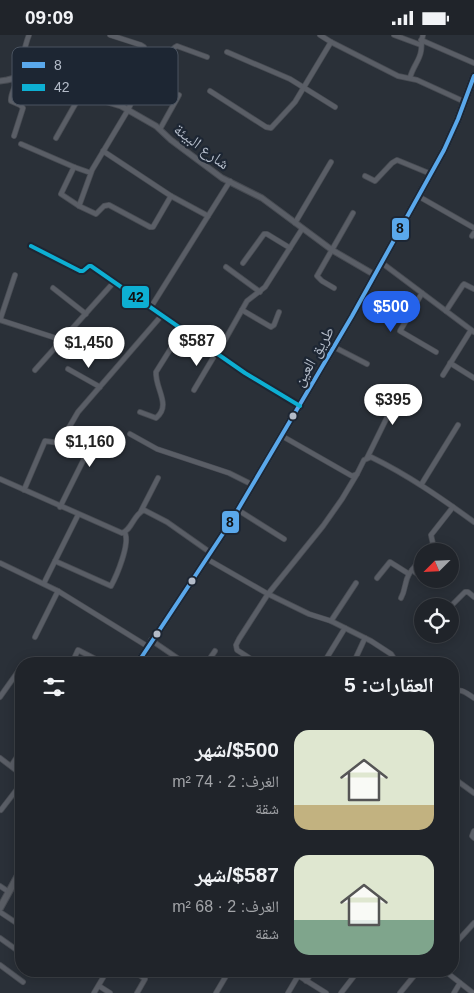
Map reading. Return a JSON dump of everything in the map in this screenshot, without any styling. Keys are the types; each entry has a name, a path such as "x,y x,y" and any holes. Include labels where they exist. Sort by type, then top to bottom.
{"main road":[{"name":"طريق العين","path":"141,657 238,510 334,347 431,174 472,91 474,76"},
{"path":"0,910 15,880"}],"street":[{"path":"25,47 29,35"},
{"path":"114,35 144,47"},
{"path":"320,35 398,76 410,78 465,102"},
{"path":"394,35 422,40 474,63"},
{"path":"410,78 421,52 422,40"},
{"path":"210,91 266,127 272,128 290,108 331,42"},
{"path":"174,47 177,45 207,57"},
{"path":"227,52 277,73 304,87 335,107"},
{"path":"14,136 23,108 19,105"},
{"path":"56,138 75,105"},
{"name":"شارع البيئة","path":"118,105 160,129 171,140 222,178 262,198 332,250 375,275"},
{"path":"79,206 91,173 130,105"},
{"path":"160,129 173,105"},
{"path":"21,144 91,173"},
{"path":"103,151 171,195 208,216"},
{"path":"364,176 376,181 397,160 431,174"},
{"path":"294,223 331,163"},
{"path":"74,167 61,195 96,214 104,206 109,205 153,227 171,195"},
{"path":"151,307 230,181"},
{"path":"418,196 474,228"},
{"path":"334,288 317,277 353,213"},
{"path":"194,390 252,295 260,291 302,229"},
{"path":"243,263 264,234 290,248"},
{"path":"31,246 80,271 84,271 91,266 217,353 300,406"},
{"path":"382,263 472,331 444,375"},
{"path":"226,267 260,291"},
{"path":"15,275 0,320 62,340"},
{"path":"35,370 114,282"},
{"path":"446,311 464,284 474,289"},
{"path":"53,288 86,313"},
{"path":"422,293 400,331 436,352"},
{"path":"242,310 271,327 274,325 279,312"},
{"path":"24,490 44,443 48,440 60,443 78,413 162,315"},
{"path":"140,412 156,418 162,410 164,402 156,379 156,372 182,329"},
{"path":"334,347 367,364"},
{"path":"450,363 474,377"},
{"path":"68,369 100,387"},
{"path":"248,657 237,649 236,645 268,594 323,526 342,499 364,460 367,458 402,387"},
{"path":"421,485 458,425"},
{"path":"60,507 92,443 96,439 106,439 111,430"},
{"path":"130,434 157,449 228,473 253,485"},
{"path":"282,436 352,476 357,474"},
{"path":"367,458 371,457 380,461 421,485 474,522"},
{"path":"125,533 141,511 158,478"},
{"path":"0,479 117,532 125,533"},
{"path":"433,543 431,535 453,507"},
{"path":"141,511 144,510 168,522 209,556 268,594 309,615 331,621 365,638 390,653 392,657"},
{"path":"238,510 284,539"},
{"path":"44,583 78,515"},
{"path":"55,561 111,586 119,570 127,539 125,533"},
{"path":"377,578 390,562 414,574"},
{"path":"0,563 44,583 147,647"},
{"path":"401,598 405,591 405,581 414,567"},
{"path":"331,621 356,583"},
{"path":"34,637 58,591"},
{"path":"459,598 465,592 474,597"},
{"path":"327,657 345,628"},
{"path":"356,657 365,638"},
{"path":"151,640 176,657"},
{"path":"75,657 78,650 92,657"},
{"path":"211,657 215,651"},
{"path":"0,697 15,677"},
{"path":"459,690 474,698"},
{"path":"0,758 15,769"},
{"path":"11,766 15,760"},
{"path":"459,782 474,793"},
{"path":"1,809 15,792"},
{"path":"474,831 472,836 474,839"},
{"path":"0,886 9,892"},
{"path":"0,910 15,921"},
{"path":"459,939 474,923"},
{"path":"0,938 15,949"},
{"path":"0,965 15,977"},
{"path":"15,977 23,983"},
{"path":"94,993 103,977"},
{"path":"137,993 145,979 142,977"},
{"path":"216,993 225,977"},
{"path":"288,993 297,977"},
{"path":"300,977 326,993"},
{"path":"306,981 309,977"},
{"path":"342,993 354,977"},
{"path":"400,993 413,977"},
{"path":"452,977 473,993"},
{"path":"454,993 460,983"},
{"path":"98,986 110,993"}],"transit line":[{"name":"8","path":"142,657 230,523 352,316 444,150 474,76"},
{"name":"42","path":"31,246 80,271 91,266 245,373 300,406"}]}
